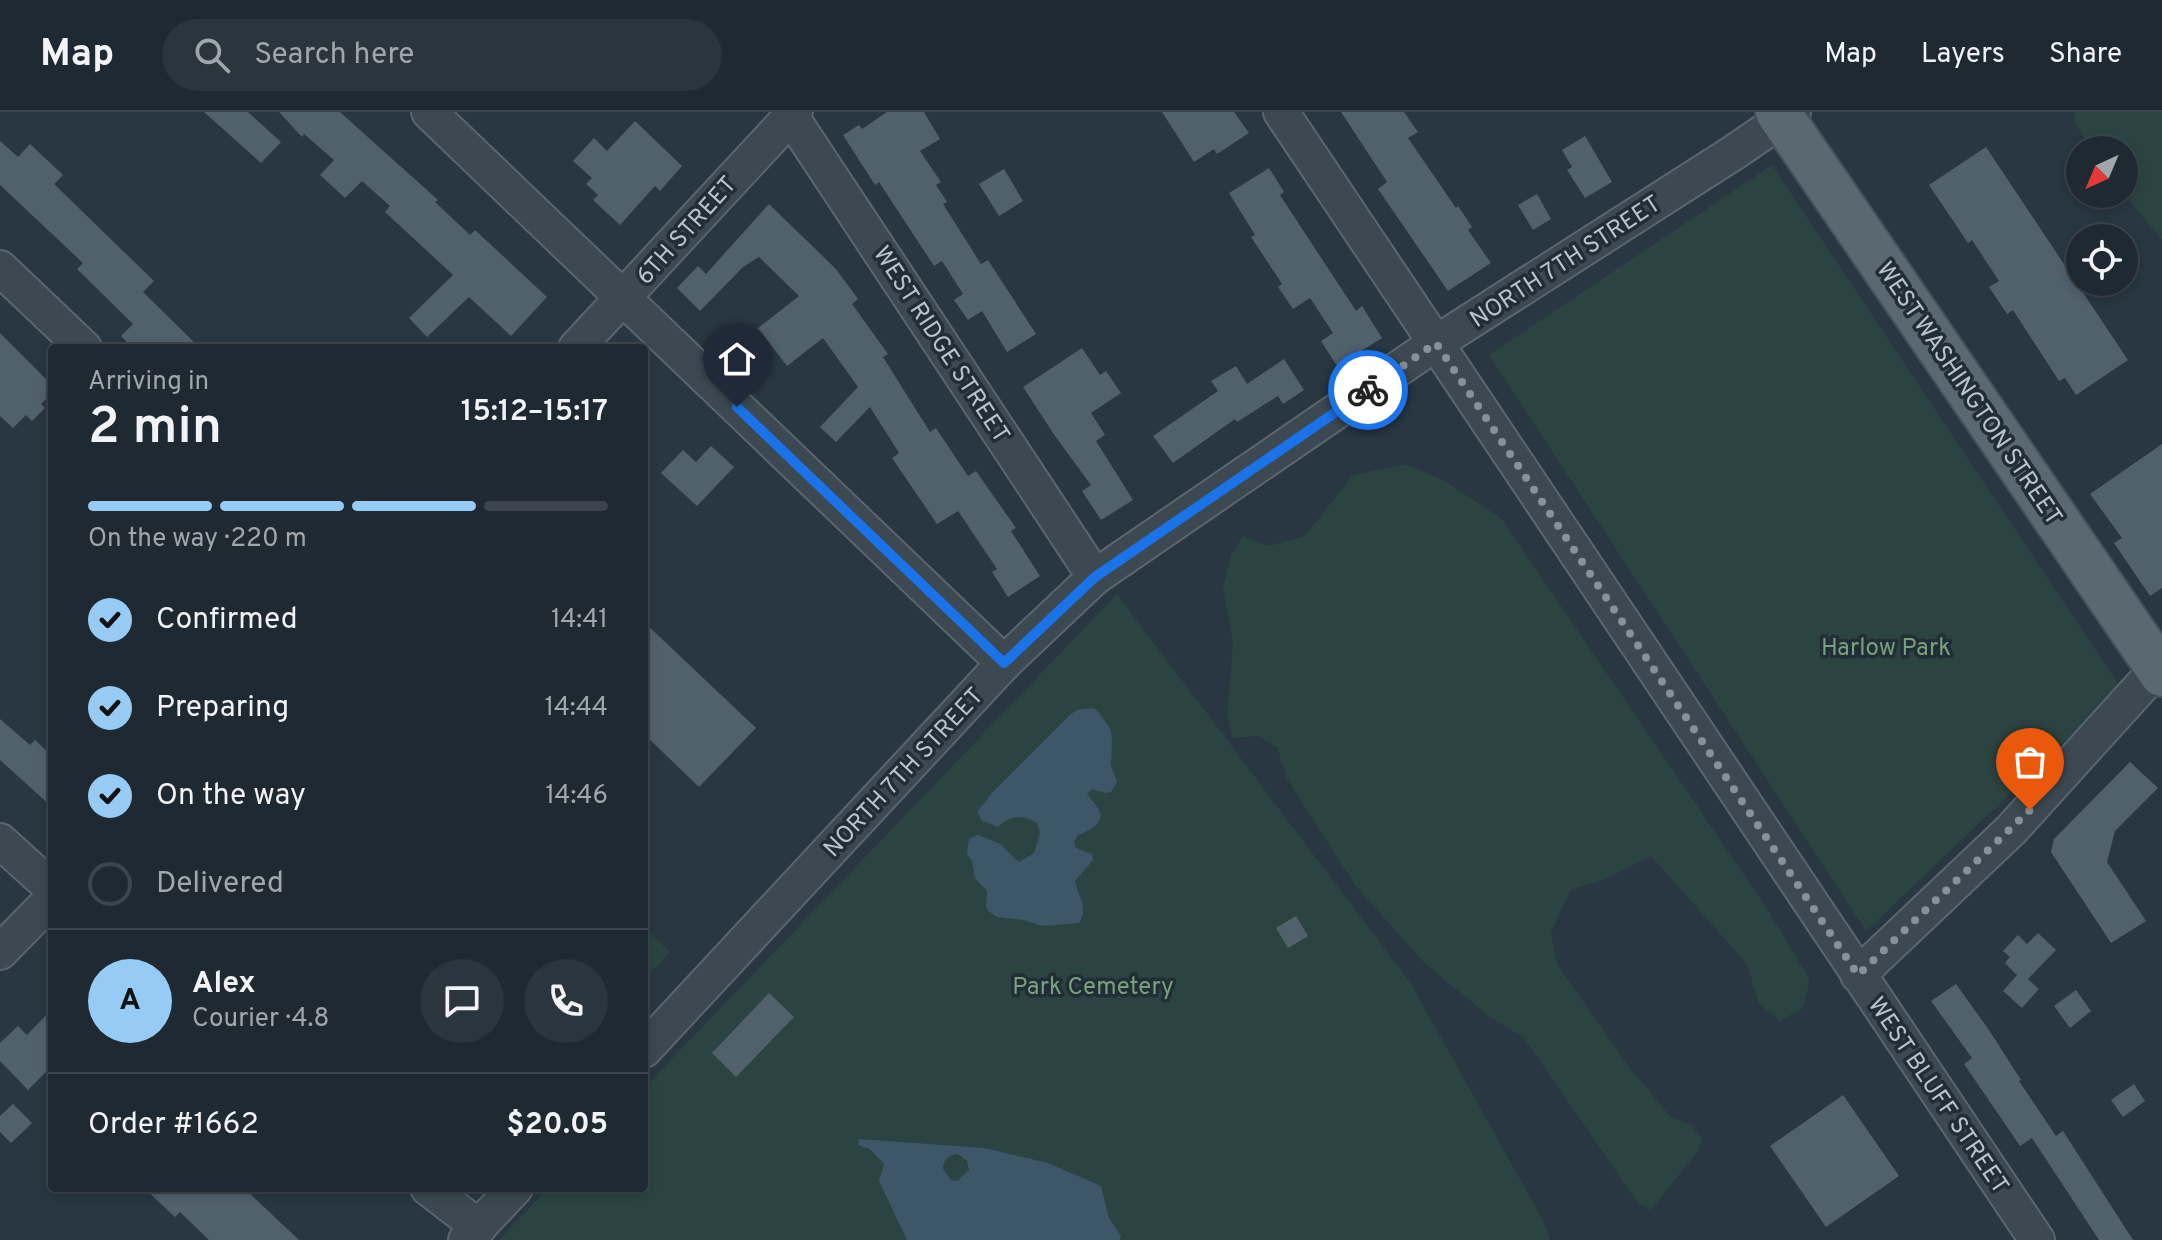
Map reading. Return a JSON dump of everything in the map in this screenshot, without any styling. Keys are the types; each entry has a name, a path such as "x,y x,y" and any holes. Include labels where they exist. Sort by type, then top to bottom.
{"main road":[{"name":"WEST WASHINGTON STREET","path":"1784,114 2160,671"}],"street":[{"path":"429,112 1004,663"},
{"name":"WEST BLUFF STREET","path":"1281,112 2037,1240"},
{"name":"6TH STREET","path":"580,344 791,113"},
{"name":"WEST RIDGE STREET","path":"791,113 1095,577"},
{"name":"NORTH 7TH STREET","path":"648,1046 1004,663 1095,577 1436,343 1733,153 1784,114"},
{"path":"0,268 80,344"},
{"path":"1858,975 2011,830 2160,671"},
{"path":"0,841 48,884"},
{"path":"0,952 48,903"},
{"path":"432,1192 472,1234 511,1192"}],"green space":[{"path":"2075,112 2162,112 2162,240 2136,208 2138,208 2138,136 2083,136 2075,123"},
{"name":"Harlow Park","path":"1772,165 2121,688 1866,931 1489,355"},
{"path":"1405,464 1443,480 1501,518 1766,907 1810,980 1803,1008 1780,1021 1759,1004 1747,964 1651,856 1606,879 1570,890 1551,933 1557,964 1630,1068 1670,1116 1691,1125 1702,1139 1698,1151 1651,1210 1640,1204 1631,1193 1524,1038 1489,1016 1424,963 1355,885 1287,779 1277,747 1258,736 1232,738 1227,716 1233,643 1223,589 1231,555 1243,536 1269,546 1305,536 1353,475"},
{"name":"Park Cemetery","path":"1117,594 1411,984 1544,1222 1550,1240 499,1240 544,1192 648,1192 648,1084"},
{"path":"648,931 670,952 648,976"}],"water":[{"path":"1092,708 1110,728 1111,765 1117,782 1111,792 1092,789 1087,794 1100,812 1099,821 1077,836 1074,842 1076,848 1092,854 1093,860 1075,881 1083,907 1082,918 1079,923 1043,926 997,917 988,911 987,891 975,878 972,861 967,854 969,839 978,835 1000,844 1019,862 1034,853 1040,833 1037,823 1027,818 1007,820 998,827 982,821 977,812 1071,714"},
{"path":"859,1139 984,1148 1048,1163 1101,1186 1109,1218 1121,1236 1120,1240 907,1240 879,1181 884,1164 870,1149 858,1145","holes":["958,1154 967,1161 969,1170 957,1181 951,1180 943,1169 945,1161 951,1156"]}],"building":[{"path":"204,112 248,112 281,142 261,163"},
{"path":"279,112 340,112 438,200 435,202 470,235 475,230 547,297 511,336 469,297 427,337 409,318 453,275 385,212 390,206 362,181 345,198 320,175 334,160 304,134 302,137"},
{"path":"887,112 924,112 940,139 920,151 941,182 936,185 947,202 943,204 981,264 988,260 1036,334 1007,352 982,311 968,320 954,300 963,294 942,261 934,266 879,182 875,185 843,135 859,125 862,129"},
{"path":"1162,112 1234,112 1249,133 1217,154 1214,149 1194,162"},
{"path":"1341,112 1404,112 1418,132 1408,138 1472,227 1468,230 1491,263 1448,291 1378,189 1387,182"},
{"path":"635,121 682,166 660,191 655,186 620,225 593,200 598,195 586,184 592,178 573,161 594,138 607,151"},
{"path":"1585,136 1612,182 1585,198 1567,170 1572,167 1562,150"},
{"path":"0,141 18,157 30,144 63,175 54,184 154,281 143,292 196,344 129,344 121,336 133,324 77,269 83,263 0,185"},
{"path":"1986,147 2066,267 2066,296 2085,296 2128,360 2076,395 2065,378 2059,381 2013,310 2007,314 1989,287 1999,281 1972,240 1968,243 1929,185"},
{"path":"1269,168 1284,192 1280,195 1356,311 1362,306 1382,338 1337,366 1321,341 1333,333 1310,298 1293,309 1278,287 1282,284 1251,237 1255,235 1229,193"},
{"path":"1004,169 1023,201 999,216 979,184"},
{"path":"1537,194 1551,219 1533,230 1518,205"},
{"path":"769,204 836,269 858,299 852,304 888,354 883,357 930,432 936,428 968,476 976,471 1016,528 1011,531 1040,576 1008,597 992,572 997,569 958,511 937,524 892,458 899,453 870,407 836,442 820,427 858,387 823,338 787,366 758,328 799,296 759,257 743,267 700,311 677,288 698,266 706,274"},
{"path":"0,333 48,381 48,397 41,404 45,408 32,421 26,415 13,428 0,416"},
{"path":"1082,348 1100,375 1106,371 1121,393 1091,413 1105,435 1096,441 1133,500 1101,520 1082,491 1091,485 1023,387"},
{"path":"1284,359 1304,390 1283,404 1278,396 1237,422 1235,419 1173,463 1153,436 1218,391 1211,381 1236,366 1247,384"},
{"path":"2162,444 2162,588 2150,596 2114,543 2122,538 2090,494"},
{"path":"711,446 734,467 697,506 661,473 683,450 696,462"},
{"path":"648,626 756,728 699,787 648,738"},
{"path":"0,719 30,745 35,740 48,752 48,803 0,760"},
{"path":"2130,762 2158,788 2115,831 2107,862 2146,921 2111,943 2051,852 2054,839"},
{"path":"1296,916 1308,936 1288,948 1276,928"},
{"path":"2038,933 2056,950 2028,979 2039,989 2022,1008 2003,991 2017,975 2005,963 2010,957 2003,951 2018,935 2027,944"},
{"path":"1956,984 2056,1136 2063,1131 2133,1240 2099,1240 2032,1138 2020,1146 1964,1064 1972,1058 1931,1001"},
{"path":"2076,990 2091,1011 2070,1028 2054,1006"},
{"path":"769,993 794,1017 736,1077 712,1053"},
{"path":"48,1013 48,1070 28,1090 0,1061 0,1043 18,1026 27,1035"},
{"path":"2134,1084 2145,1101 2123,1117 2111,1100"},
{"path":"1843,1095 1899,1176 1826,1227 1770,1146"},
{"path":"13,1104 32,1123 11,1143 0,1132 0,1116"},
{"path":"148,1192 248,1192 299,1240 209,1240 180,1212 175,1217"}],"way so far":[{"path":"1368,390 1436,343 1858,975 2030,810"}],"route":[{"path":"737,407 1004,663 1095,577 1368,390"}]}
